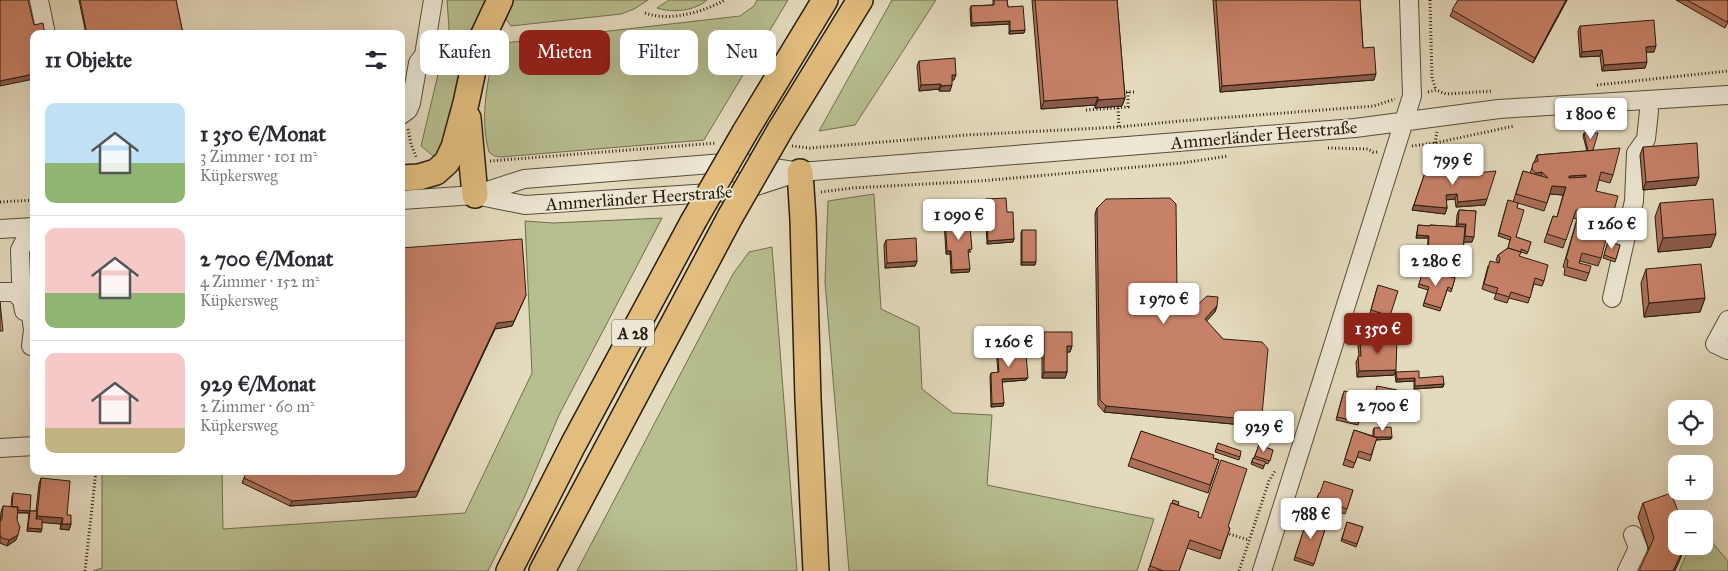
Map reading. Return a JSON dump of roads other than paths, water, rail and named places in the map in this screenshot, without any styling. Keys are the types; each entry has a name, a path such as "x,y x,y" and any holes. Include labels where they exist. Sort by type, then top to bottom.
{"highway":[{"path":"405,178 419,177 436,172 447,162 454,146 466,103 478,47 500,0"},
{"path":"807,29 816,0"},
{"name":"A 28","path":"509,571 693,222 734,137 825,0"},
{"name":"A 28","path":"542,571 730,217 785,138 860,0"},
{"path":"466,103 475,195"},
{"path":"801,183 816,571"},
{"path":"561,571 587,484"}],"street":[{"path":"39,0 45,30"},
{"path":"405,112 411,103 418,63 424,55 433,0"},
{"path":"1262,571 1412,96 1409,0"},
{"name":"Ammerländer Heerstraße","path":"405,200 475,195 525,205 741,191 801,183 1336,130 1499,109 1728,95"},
{"path":"1612,298 1634,201 1636,153 1646,139 1649,100"},
{"name":"Ammerländer Heerstraße","path":"475,195 524,178 736,162 801,183"},
{"path":"0,229 30,227"},
{"path":"30,232 20,250 21,280 30,308"},
{"path":"0,292 14,292 22,300 27,337 30,344"},
{"path":"1721,347 1728,320"},
{"path":"0,448 30,446"},
{"path":"1627,571 1638,548 1633,536"}]}
